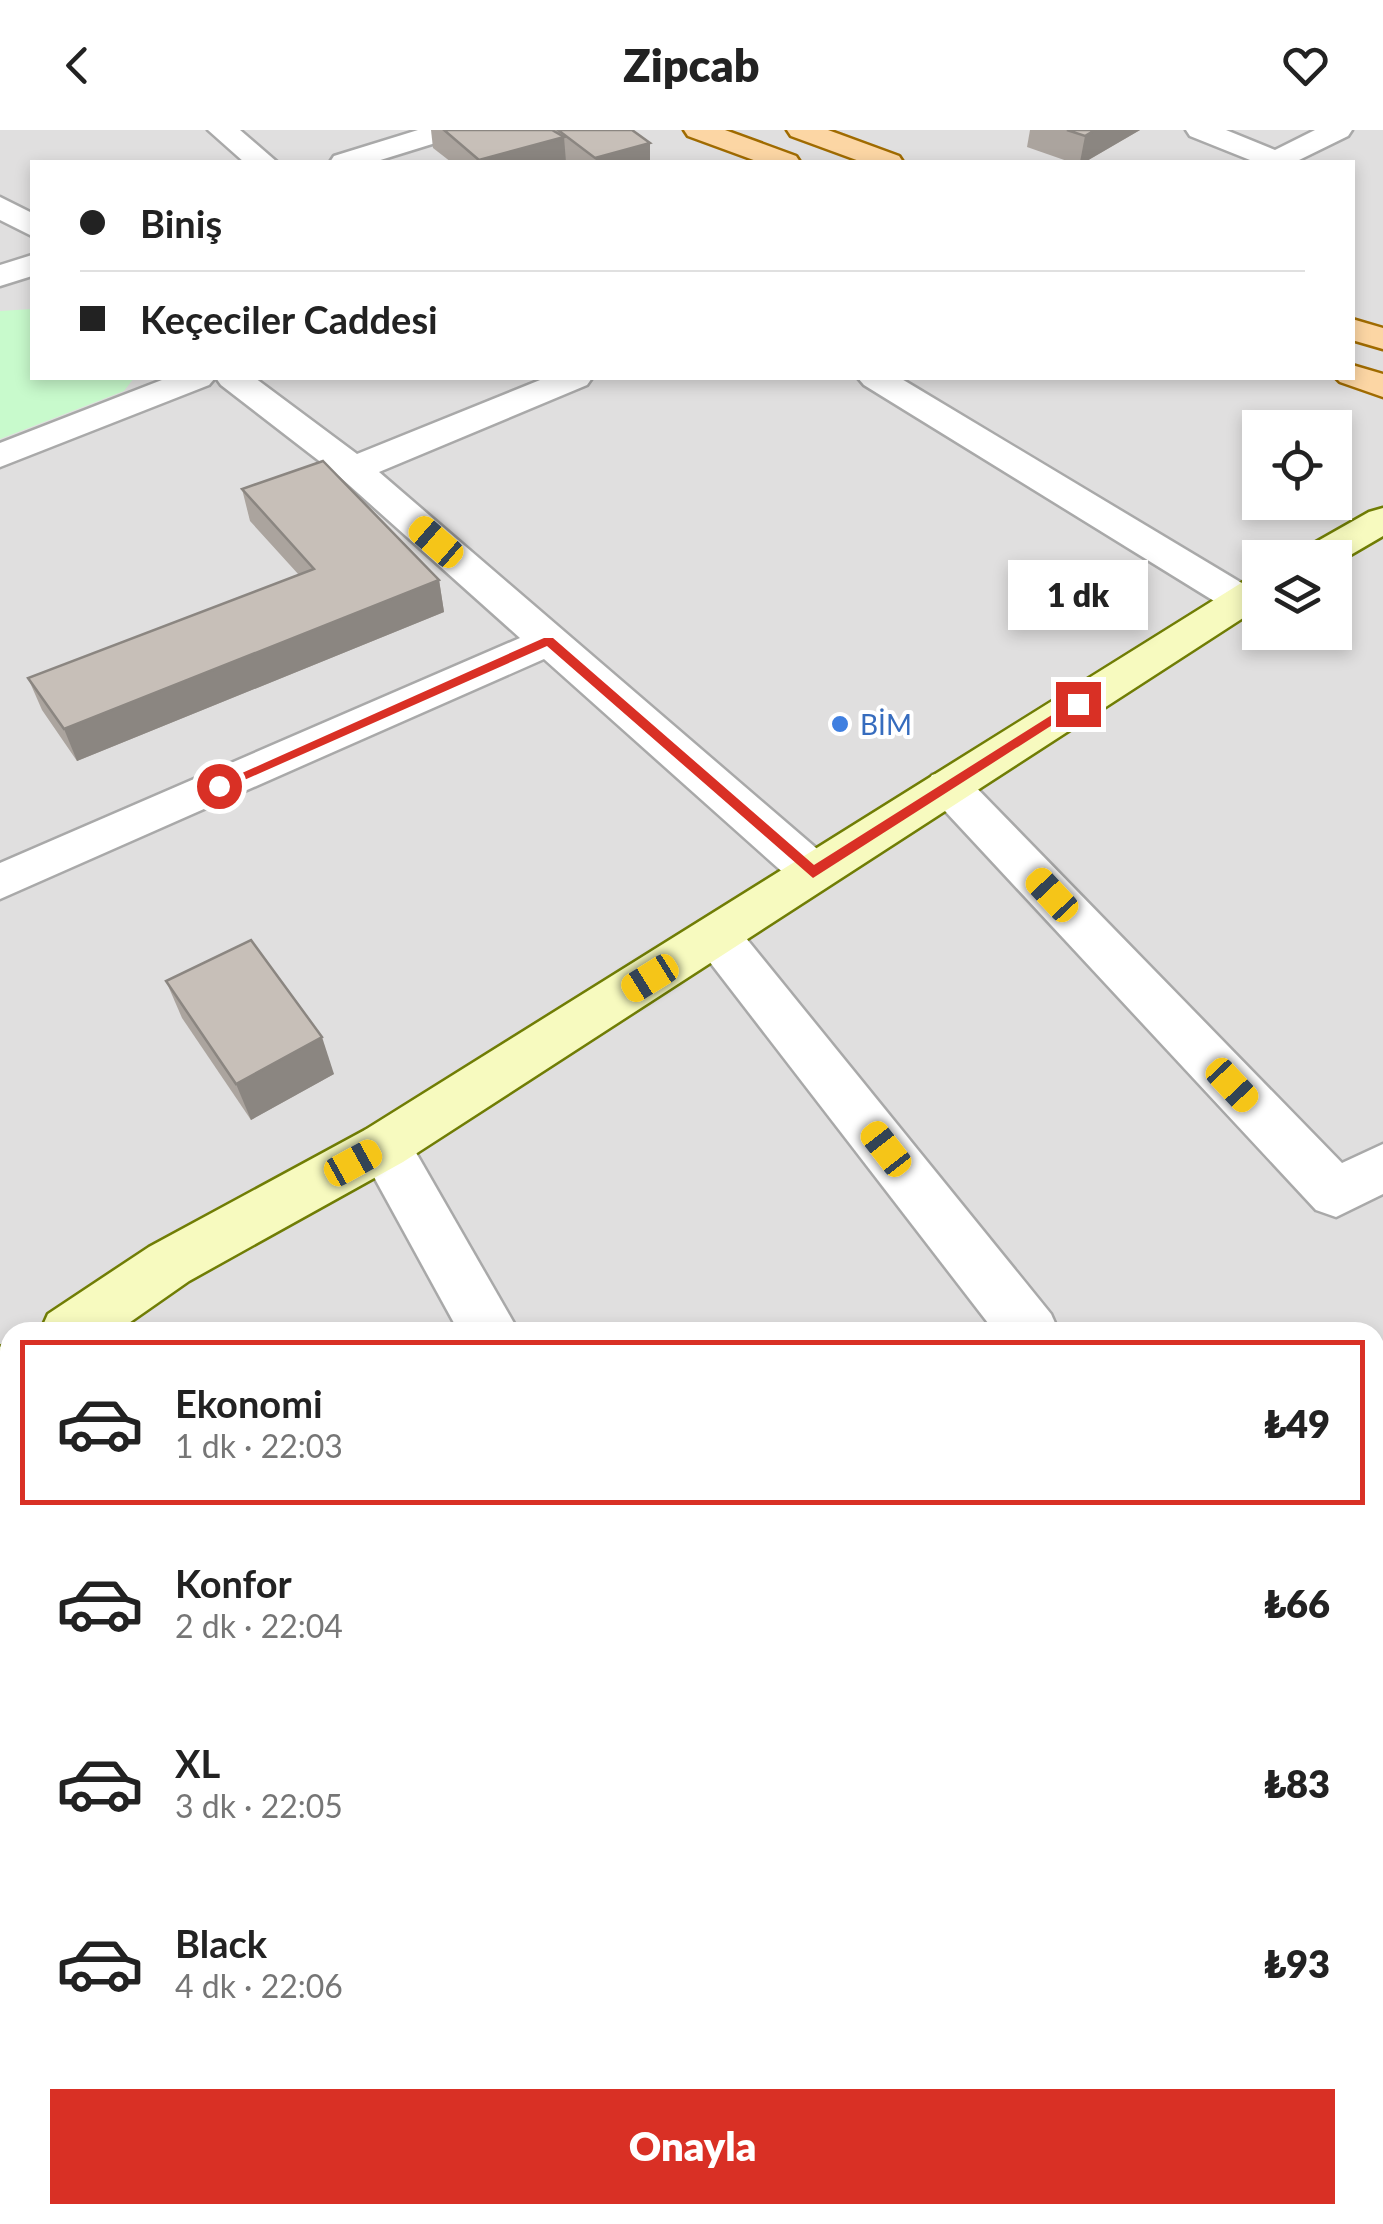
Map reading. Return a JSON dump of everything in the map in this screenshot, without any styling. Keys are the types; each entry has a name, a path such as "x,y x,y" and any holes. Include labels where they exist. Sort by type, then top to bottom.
{"main road":[{"path":"698,130 780,160"},
{"path":"801,130 883,160"},
{"path":"1355,330 1383,339"},
{"path":"1355,376 1383,386"}],"street":[{"path":"222,130 260,160"},
{"path":"350,160 448,130"},
{"path":"1200,130 1270,160"},
{"path":"1279,160 1338,130"},
{"path":"0,206 30,227"},
{"path":"0,276 30,266"},
{"path":"0,456 192,380"},
{"path":"236,380 352,468 813,872"},
{"path":"352,468 569,380"},
{"path":"888,380 1242,590"},
{"path":"1348,540 1383,520"},
{"path":"85,1322 169,1264 384,1146 1242,600"},
{"path":"0,882 548,640"},
{"path":"948,786 1336,1194 1383,1167"},
{"path":"716,936 1022,1322"},
{"path":"384,1146 484,1322"}],"shaded area":[{"path":"0,130 1383,130 1383,1322 0,1322"}],"green space":[{"path":"30,309 30,380 132,380 124,391 0,439 0,311"}],"building":[{"path":"444,130 552,130 564,137 479,160"},
{"path":"558,130 632,130 650,143 595,158"},
{"path":"1067,130 1095,130 1085,136"},
{"path":"323,461 439,580 64,729 28,678 314,569 242,489"},
{"path":"251,940 322,1037 236,1084 166,981"}],"place":[{"name":"BİM","path":"840,724"}],"route":[{"path":"219,786 548,640 813,872 1078,704"}]}
